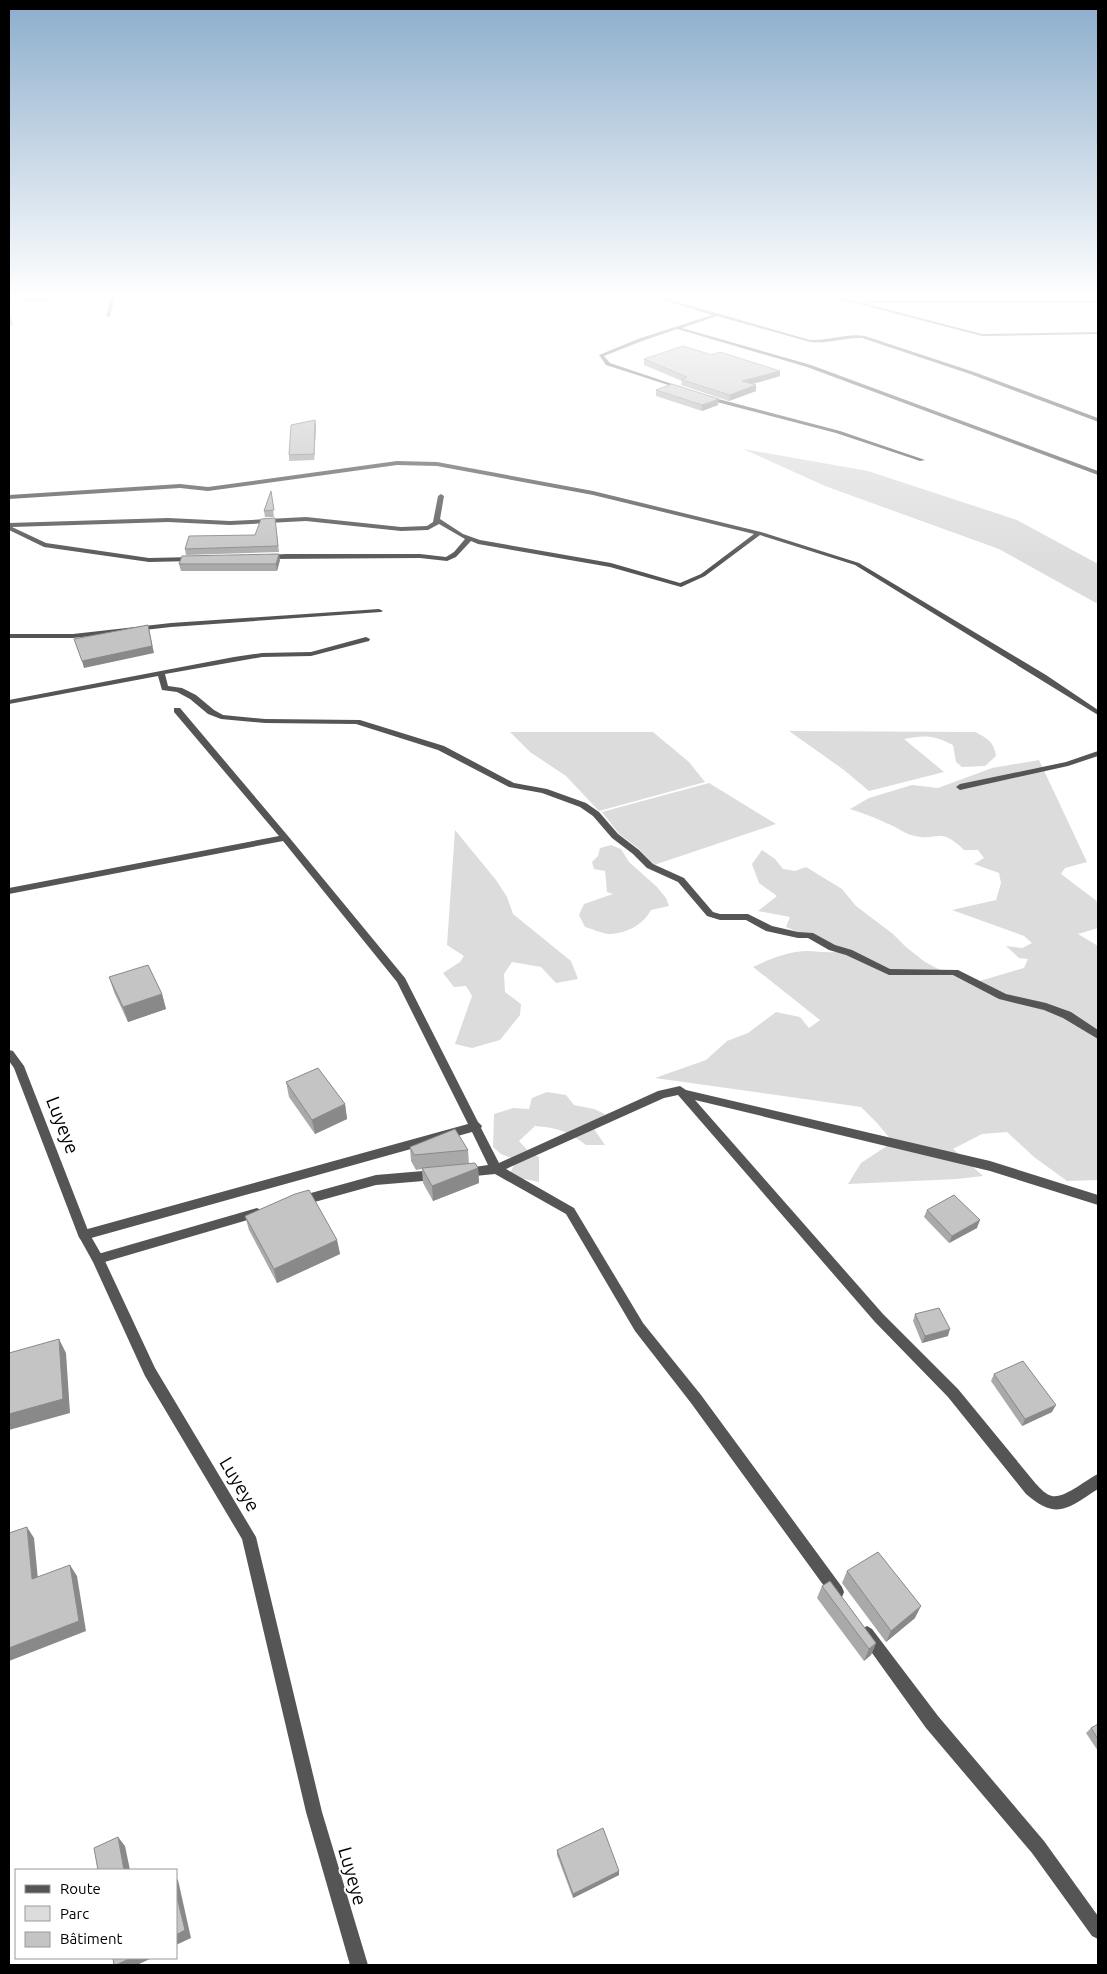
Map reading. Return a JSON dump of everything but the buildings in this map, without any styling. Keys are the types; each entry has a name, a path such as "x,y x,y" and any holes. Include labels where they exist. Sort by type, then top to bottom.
{"street":[{"path":"673,386 690,392"},
{"path":"864,386 1098,473"},
{"path":"1007,386 1098,420"},
{"path":"698,395 838,432 922,460"},
{"path":"9,497 180,486 208,489 397,464 437,464 593,492 758,533 857,564 1043,677 1098,713"},
{"path":"9,526 168,520 230,523 306,519 386,528 422,529 434,524 441,496"},
{"path":"436,519 469,539 494,546 611,565 681,585 703,575 758,533"},
{"path":"9,526 44,545 149,560 198,559"},
{"path":"261,557 319,555 363,558 428,556 441,559 453,556 469,539"},
{"path":"9,636 73,636 171,625 378,611"},
{"path":"9,702 244,658 311,654 366,639"},
{"path":"161,674 165,688 179,690 193,697 211,712 222,717 357,722 441,748 512,785 544,791 583,805 596,814 614,836 636,852 650,866 681,880 710,914 720,917 748,917 762,927 782,933 810,935 832,948 849,952 889,972 955,972 1003,998 1046,1006 1068,1015 1098,1035"},
{"path":"177,710 401,980 496,1169 570,1211 639,1327 696,1399 845,1602"},
{"path":"960,787 1068,764 1098,753"},
{"path":"9,891 285,838"},
{"name":"Luyeye","path":"9,1054 19,1066 84,1235 98,1259 150,1372 249,1538 314,1812 359,1965"},
{"path":"292,1204 376,1180 496,1169 662,1094 677,1090 990,1166 1098,1200"},
{"path":"683,1093 708,1125 879,1318 953,1393 1032,1489 1051,1503 1060,1503 1098,1481"},
{"path":"84,1235 476,1126"},
{"path":"98,1259 273,1209"},
{"path":"862,1626 932,1722 1038,1847 1098,1930"}],"green space":[{"path":"743,449 868,471 1017,520 1098,564 1098,604 999,549 825,486"},
{"path":"789,731 975,732 989,741 994,747 996,756 985,766 962,767 956,762 953,745 940,739 929,737 904,739 944,772 869,791 844,770"},
{"path":"510,732 653,732 689,762 705,782 599,811 566,776 530,752"},
{"path":"1039,760 1087,862 1065,868 1061,874 1098,902 1098,928 1078,934 1098,946 1098,1180 1067,1181 1034,1157 1007,1132 982,1134 953,1149 983,1176 848,1184 861,1163 893,1142 861,1107 655,1078 706,1060 727,1041 748,1033 776,1012 800,1017 809,1028 820,1020 753,967 785,954 806,951 841,951 786,927 790,917 758,911 777,896 759,883 752,864 762,850 775,859 783,869 795,871 806,867 842,889 856,906 893,934 906,947 925,962 942,971 976,982 1024,968 1028,959 1019,958 1006,946 1022,948 1032,943 1024,936 952,910 996,900 1001,883 999,873 974,864 984,858 978,850 964,850 949,838 943,836 920,837 911,835 850,809 869,798 912,785 938,788 992,768"},
{"path":"709,783 776,824 654,865 638,848 619,834 602,812"},
{"path":"455,830 496,880 507,897 513,914 571,961 578,979 556,983 541,967 512,962 504,974 505,992 521,1004 520,1015 500,1040 472,1048 455,1044 472,996 466,986 454,987 443,973 460,962 464,956 447,945"},
{"path":"611,845 621,849 629,862 657,887 666,898 669,906 651,910 633,928 615,934 599,932 585,927 579,915 584,904 613,894 607,892 605,871 594,869 592,862 598,856 600,848"},
{"path":"547,1092 566,1095 574,1105 594,1109 605,1114 592,1126 605,1145 586,1145 574,1136 562,1131 535,1126 519,1141 530,1153 539,1157 539,1182 509,1176 516,1160 501,1154 493,1147 494,1114 513,1108 529,1109 532,1098"}]}
